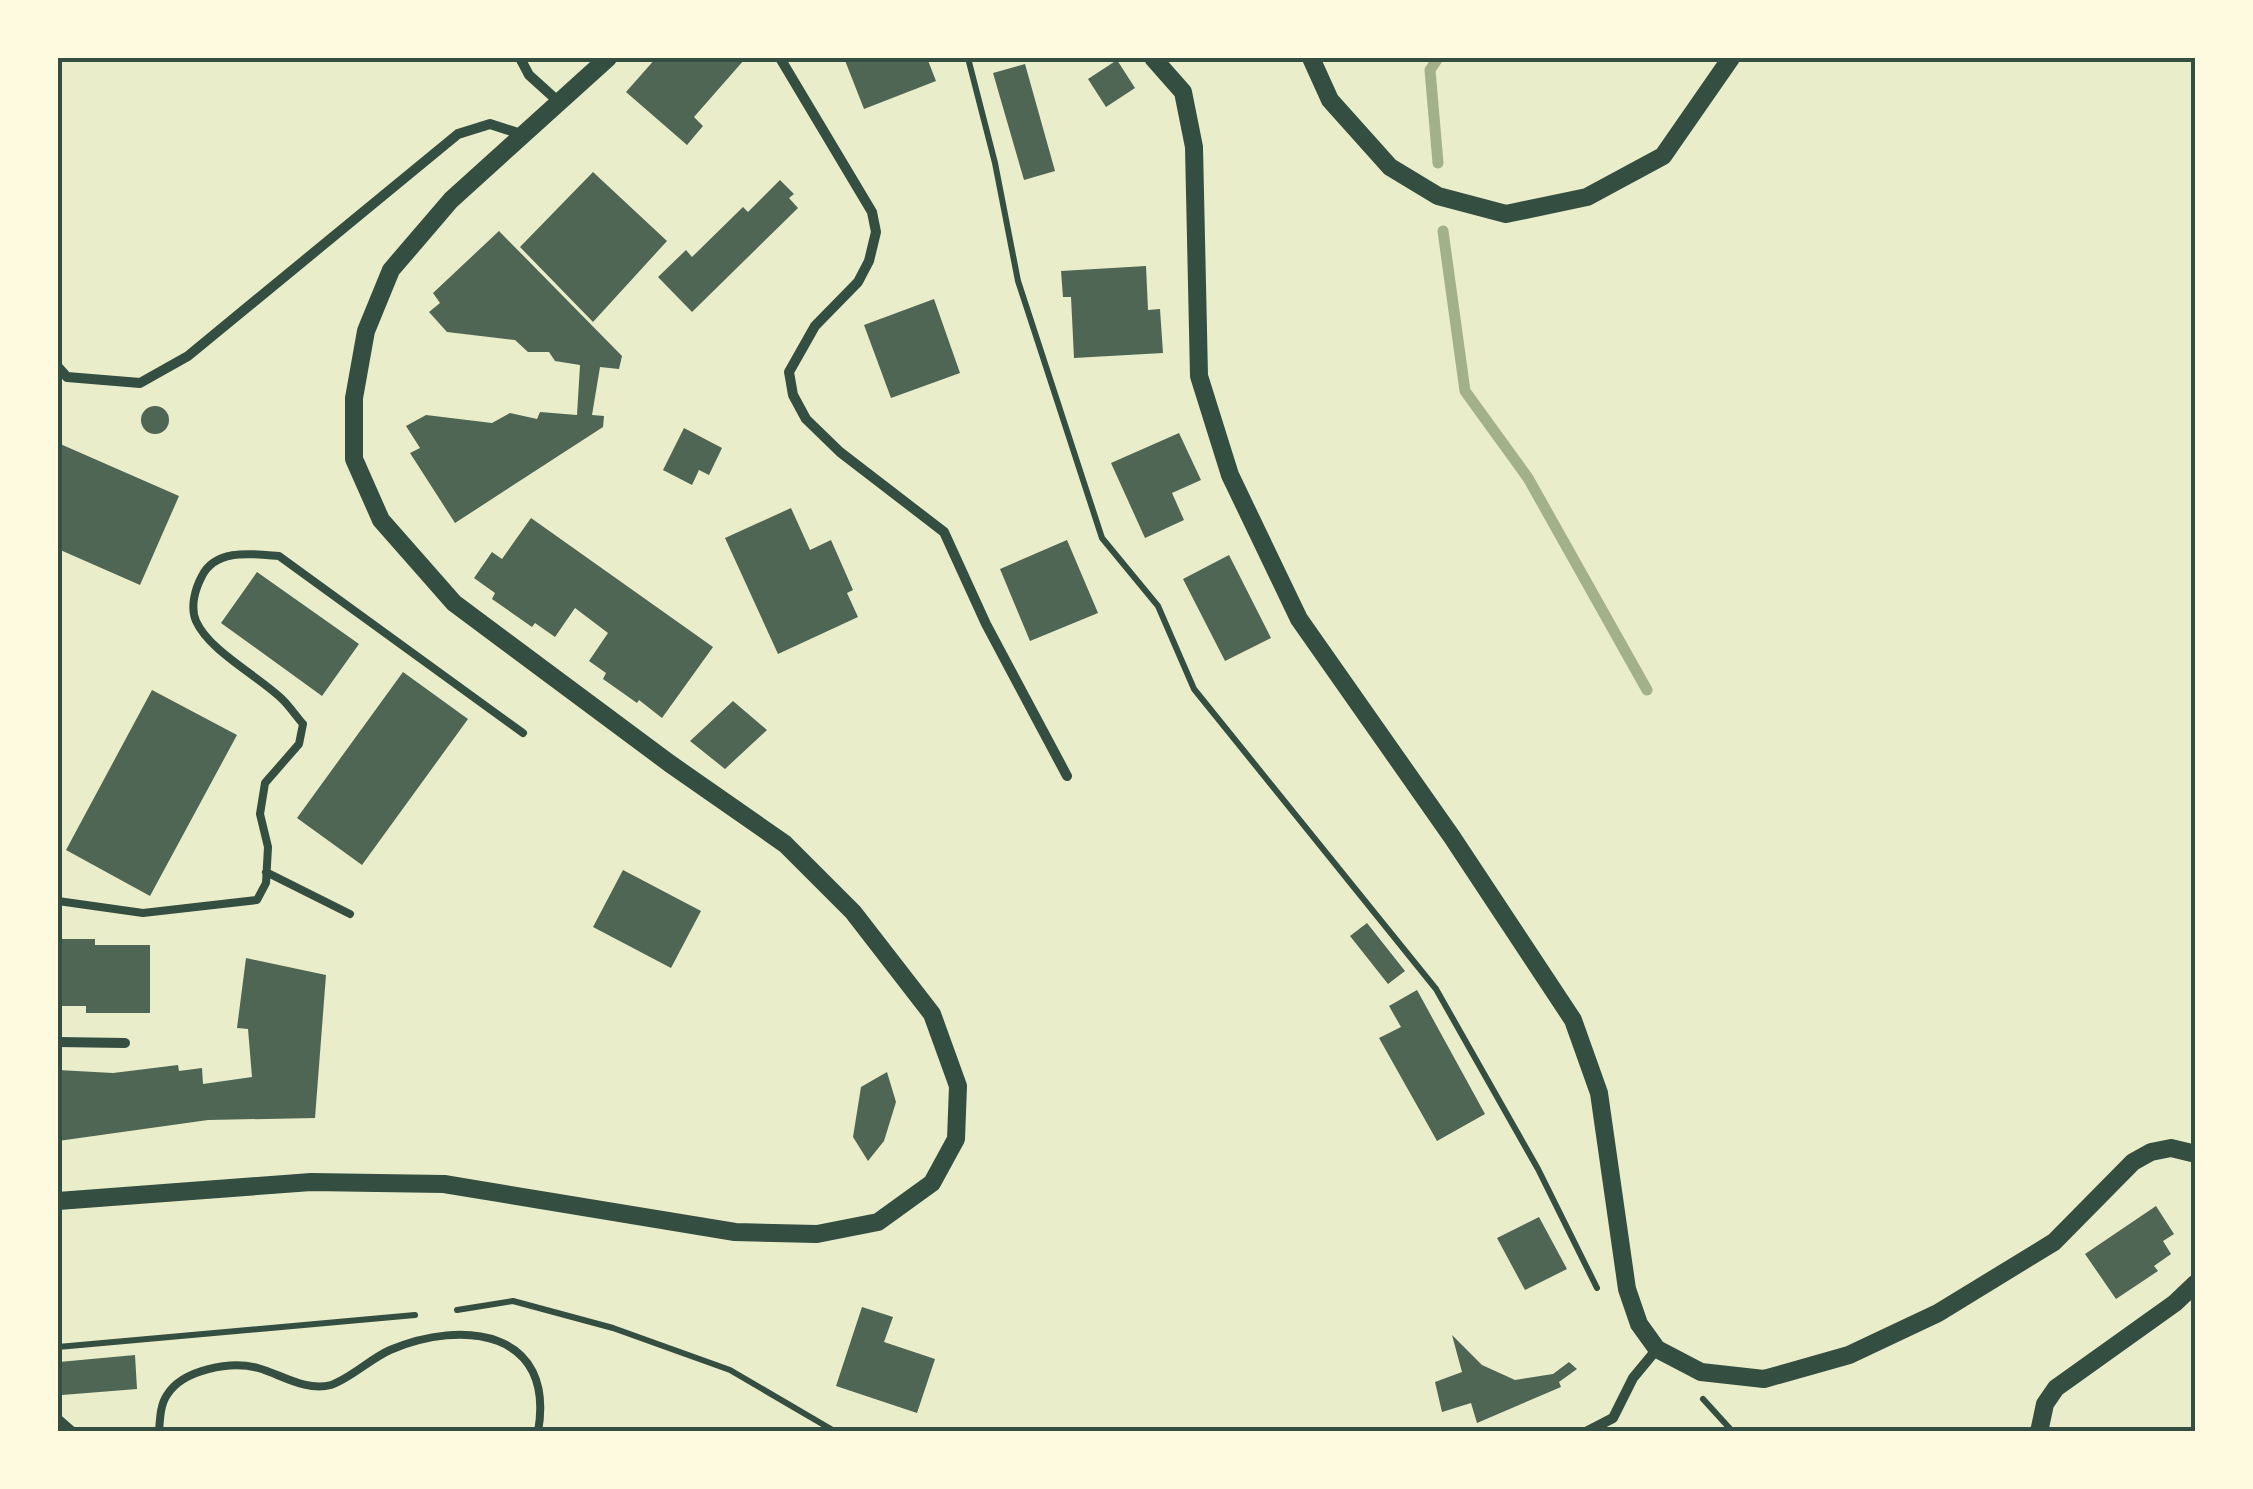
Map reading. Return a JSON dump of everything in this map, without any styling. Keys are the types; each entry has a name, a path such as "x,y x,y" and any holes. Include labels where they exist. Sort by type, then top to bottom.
{"street":[{"path":"520,58 529,75 560,103"},
{"path":"58,1201 312,1182 444,1184 735,1232 817,1234 878,1222 932,1182 956,1139 958,1086 932,1014 853,912 785,844 454,603 381,520 354,459 354,398 366,331 391,270 451,200 608,58"},
{"path":"780,58 872,212 876,232 858,282 815,326 789,372 793,395 806,419 840,452 944,532 986,624 1067,776"},
{"path":"1153,58 1183,92 1194,147 1199,376 1230,474 1299,619 1452,836 1573,1020 1598,1094 1627,1289 1638,1324 1657,1349 1701,1372 1764,1378 1849,1355 1938,1312 2054,1242 2134,1162 2151,1152 2171,1148 2196,1154"},
{"path":"1311,58 1330,100 1390,167 1438,196 1506,214 1588,198 1663,156 1731,58"},
{"path":"58,367 67,377 140,383 188,356 458,134 490,124 524,135"},
{"path":"58,1042 125,1043"},
{"path":"2039,1432 2045,1404 2056,1388 2175,1303 2196,1283"},
{"path":"1586,1432 1612,1418 1634,1378 1657,1349"}],"lane":[{"path":"58,901 143,913 224,906 257,900 266,883 268,847 260,814 266,783 299,744 303,724 284,701 210,640 194,620 194,591 206,569 218,559 245,554 280,556 523,732"},
{"path":"266,872 350,914"},
{"path":"159,1432 168,1393 183,1380 207,1370 230,1365 256,1368 304,1385 330,1385 392,1349 447,1336 484,1337 513,1345 531,1365 542,1414 538,1432"},
{"path":"58,1418 74,1432"}],"path":[{"path":"968,58 995,164 1018,281 1102,538 1158,606 1194,689 1436,990 1538,1169 1598,1290"}],"building":[{"path":"656,58 744,60 694,117 703,126 687,145 626,92"},
{"path":"844,58 927,58 936,81 864,109"},
{"path":"1117,60 1135,88 1106,107 1088,79"},
{"path":"1025,64 1055,171 1024,180 993,73"},
{"path":"593,172 667,241 593,322 520,247"},
{"path":"780,180 794,194 789,198 798,208 692,312 658,277 686,250 692,257 743,207 748,212"},
{"path":"499,231 622,356 619,369 600,367 592,415 604,416 603,427 455,523 410,453 420,448 406,426 426,415 492,423 510,413 537,419 540,412 577,415 580,365 555,361 549,352 528,352 515,340 447,332 429,312 440,303 433,293"},
{"path":"1146,266 1148,310 1160,309 1163,353 1074,358 1071,297 1063,297 1061,271"},
{"path":"934,299 960,373 891,398 864,325"},
{"path":"155,406 165,410 169,420 165,430 155,434 145,430 141,420 145,410"},
{"path":"684,428 722,448 709,475 699,470 692,485 663,470"},
{"path":"1179,433 1201,480 1172,493 1184,520 1145,538 1111,463"},
{"path":"58,443 179,496 140,585 58,549"},
{"path":"791,508 810,550 831,540 853,590 847,593 858,617 778,654 725,538"},
{"path":"531,518 713,647 662,718 603,679 606,673 589,661 608,633 575,608 555,637 535,623 532,627 492,599 495,593 474,578 492,552 502,559"},
{"path":"1067,540 1098,613 1030,641 1000,569"},
{"path":"1229,555 1271,638 1225,661 1183,579"},
{"path":"257,572 359,644 322,696 221,623"},
{"path":"403,672 468,719 362,865 297,818"},
{"path":"152,690 237,735 150,896 66,850"},
{"path":"733,701 767,730 725,769 690,741"},
{"path":"623,870 701,911 671,968 593,927"},
{"path":"1367,923 1405,971 1388,984 1350,936"},
{"path":"58,939 95,939 95,945 150,945 150,1013 86,1013 86,1006 58,1006"},
{"path":"246,958 326,975 315,1118 208,1120 58,1141 58,1070 113,1073 178,1065 179,1071 202,1068 203,1084 252,1077 248,1029 237,1028"},
{"path":"1417,990 1485,1114 1437,1141 1379,1038 1401,1027 1389,1006"},
{"path":"887,1072 896,1102 884,1141 868,1161 853,1137 861,1087"},
{"path":"2156,1206 2174,1234 2163,1241 2171,1254 2154,1266 2158,1271 2116,1299 2085,1254"},
{"path":"1539,1217 1567,1269 1525,1290 1497,1238"},
{"path":"862,1307 893,1317 884,1342 935,1359 917,1413 836,1386"},
{"path":"1452,1335 1482,1365 1515,1380 1553,1374 1569,1362 1577,1369 1559,1382 1561,1387 1477,1423 1471,1403 1442,1412 1435,1382 1462,1372"},
{"path":"135,1355 137,1389 62,1395 59,1362"}],"waterway":[{"path":"1438,58 1430,70 1438,163"},
{"path":"1443,231 1465,391 1528,478 1647,690"}]}
